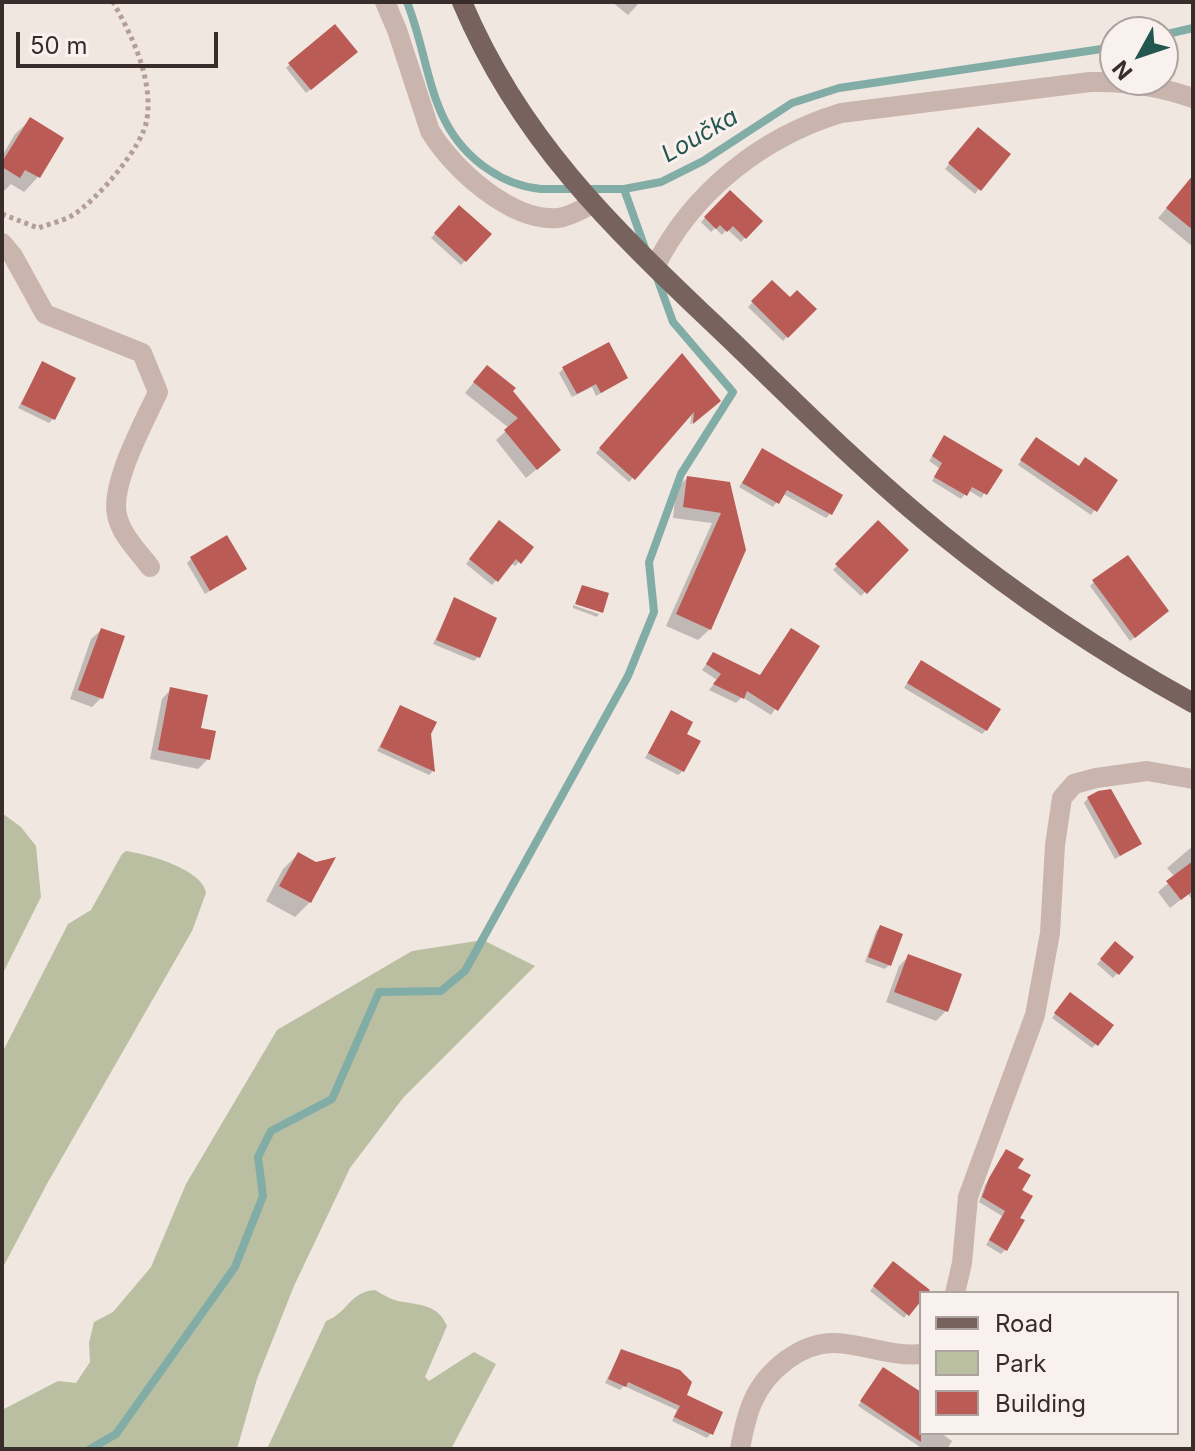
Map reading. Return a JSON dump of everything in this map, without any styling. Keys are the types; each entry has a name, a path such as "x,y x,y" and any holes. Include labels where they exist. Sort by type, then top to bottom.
{"main road":[{"path":"462,2 492,65 527,122 592,204 655,267 886,487 940,534 1066,626 1193,703"}],"street":[{"path":"385,2 430,131 439,146 467,175 526,214 560,218 592,204"},
{"path":"655,267 680,223 704,195 785,136 826,117 929,100 1090,82 1120,81 1193,98"},
{"path":"2,243 13,256 45,314 142,353 158,392 120,478 116,513 127,537 150,567"},
{"path":"955,1291 962,1263 968,1197 1035,1015 1050,933 1055,845 1062,798 1074,784 1096,778 1147,771 1193,779"},
{"path":"740,1449 753,1400 767,1377 803,1349 833,1343 908,1356 919,1354"}],"path":[{"path":"2,214 38,228 72,215 106,186 129,157 147,120 146,79 130,32 113,2"}],"green space":[{"path":"2,813 21,827 36,846 41,897 2,975"},
{"path":"126,851 160,859 185,870 203,884 206,893 192,931 48,1182 2,1269 2,1053 68,924 91,910"},
{"path":"483,940 535,966 403,1098 350,1168 294,1286 257,1379 237,1449 2,1449 2,1410 58,1381 76,1383 90,1362 89,1343 94,1322 113,1312 151,1267 186,1184 277,1030 412,951"},
{"path":"375,1290 395,1300 433,1309 443,1319 447,1326 425,1377 429,1381 474,1352 496,1364 451,1449 267,1449 326,1321 359,1295"}],"building":[{"path":"335,24 358,52 311,90 288,63"},
{"path":"30,117 64,138 40,178 25,170 20,178 2,167 2,162"},
{"path":"978,127 1011,154 981,191 948,163"},
{"path":"1193,175 1193,230 1166,208"},
{"path":"730,190 763,221 746,239 733,226 727,232 720,225 716,229 704,217"},
{"path":"459,205 492,234 466,262 434,233"},
{"path":"772,280 790,297 797,290 817,309 788,338 751,301"},
{"path":"609,342 628,378 601,393 596,384 577,394 562,367"},
{"path":"682,353 721,401 693,424 694,412 635,480 599,448"},
{"path":"42,361 76,378 55,420 21,404"},
{"path":"487,365 516,388 513,391 561,450 537,470 504,430 518,418 473,382"},
{"path":"944,435 1003,470 987,495 972,487 967,496 934,477 942,463 932,456"},
{"path":"1036,437 1079,466 1085,457 1118,480 1097,512 1020,460"},
{"path":"762,448 843,495 832,515 787,490 779,504 742,483"},
{"path":"687,476 730,482 746,550 711,630 676,614 721,513 683,507"},
{"path":"499,520 534,547 521,564 516,559 498,582 469,559"},
{"path":"878,520 909,550 867,594 835,564"},
{"path":"227,535 247,569 210,591 190,557"},
{"path":"1128,555 1169,611 1135,638 1092,580"},
{"path":"582,585 609,593 603,613 575,604"},
{"path":"454,597 497,618 480,658 436,640"},
{"path":"101,628 125,636 103,699 78,690"},
{"path":"791,628 820,646 778,711 747,691 744,699 713,684 721,674 706,664 713,652 760,675"},
{"path":"921,660 1001,709 987,731 907,683"},
{"path":"170,687 208,695 201,728 216,731 210,760 158,750"},
{"path":"400,705 437,722 431,734 435,772 380,747"},
{"path":"671,710 693,722 687,734 701,741 684,772 648,753"},
{"path":"1111,789 1142,844 1120,856 1087,797"},
{"path":"298,852 316,862 336,857 311,903 279,886"},
{"path":"1193,861 1193,891 1181,900 1166,881"},
{"path":"880,925 903,934 891,966 868,957"},
{"path":"1115,941 1134,957 1119,975 1100,959"},
{"path":"908,954 962,974 948,1012 894,992"},
{"path":"1070,992 1114,1025 1098,1046 1054,1013"},
{"path":"1006,1149 1024,1159 1018,1168 1031,1175 1022,1190 1033,1196 1020,1218 1025,1220 1007,1251 989,1240 1005,1211 982,1197"},
{"path":"893,1261 930,1290 919,1291 919,1304 909,1316 873,1286"},
{"path":"621,1349 680,1370 692,1382 687,1395 723,1412 713,1435 674,1417 680,1406 628,1382 626,1387 608,1379"},
{"path":"883,1367 919,1391 921,1442 860,1401"}],"waterway":[{"name":"Loučka","path":"407,2 434,94 454,135 469,154 495,174 514,183 541,189 624,189 661,182 703,161 792,103 839,88 1099,49"},
{"name":"Loučka","path":"1179,31 1193,28"},
{"path":"624,189 645,248"},
{"path":"90,1449 116,1434 235,1267 263,1196 258,1157 271,1131 332,1099 379,992 441,991 465,971 628,676 654,612 649,562 681,474 733,392 673,322 656,275"}]}
